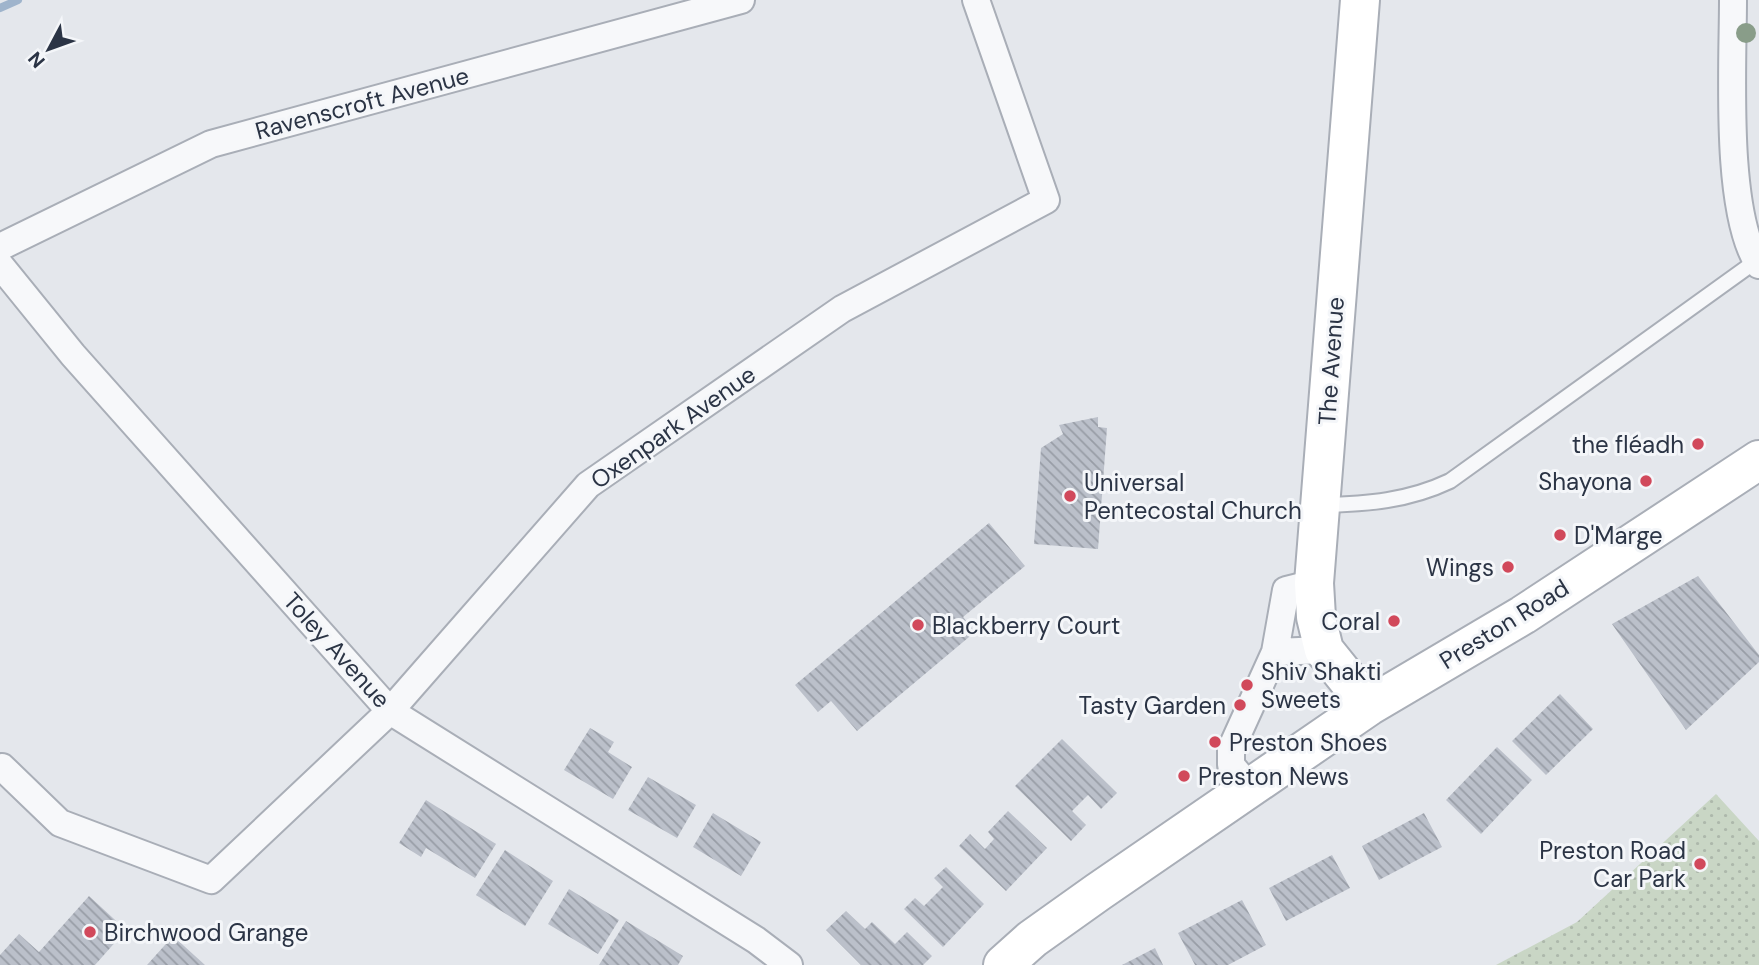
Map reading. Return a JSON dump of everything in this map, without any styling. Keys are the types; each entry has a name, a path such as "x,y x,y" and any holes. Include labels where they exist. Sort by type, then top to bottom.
{"street":[{"name":"Ravenscroft Avenue","path":"0,247 211,144 741,0"},
{"name":"Oxenpark Avenue","path":"2,766 60,823 211,880 390,711 588,485 842,309 1046,200 976,0"},
{"name":"The Avenue","path":"1360,0 1314,583 1316,617 1324,650 1369,706"},
{"path":"1733,0 1734,152 1740,205 1758,263"},
{"name":"Toley Avenue","path":"0,265 73,355 390,711 756,940 789,965"},
{"name":"Preston Road","path":"1003,965 1032,939 1098,892 1369,706 1523,615 1759,460"},
{"path":"1251,789 1231,765 1231,749 1275,652 1286,590 1314,583"},
{"path":"1275,652 1324,650"}],"lane":[{"path":"1320,505 1372,504 1422,494 1450,481 1758,263"}],"green space":[{"name":"Preston Road Car Park","path":"1716,794 1759,841 1759,965 1496,965 1577,922"}],"building":[{"name":"Universal Pentecostal Church","path":"1098,417 1098,427 1107,428 1098,549 1034,544 1041,448 1063,434 1059,425"},
{"name":"Blackberry Court","path":"989,523 1025,566 963,617 975,632 857,731 831,701 818,712 795,685"},
{"path":"1698,576 1759,655 1759,662 1686,730 1612,624"},
{"path":"1560,694 1593,729 1546,775 1512,741"},
{"path":"590,728 614,742 608,752 632,767 613,799 564,770"},
{"path":"1062,739 1117,793 1101,809 1088,795 1072,811 1086,825 1071,841 1015,786"},
{"path":"1497,747 1532,780 1481,834 1446,800"},
{"path":"648,777 696,805 677,838 628,810"},
{"path":"426,800 496,844 475,878 426,848 421,857 399,843"},
{"path":"1008,811 1047,848 1006,891 959,846 970,834 985,849 994,839 988,832"},
{"path":"713,813 761,842 741,876 693,847"},
{"path":"1424,813 1442,847 1379,880 1362,846"},
{"path":"505,850 553,881 525,926 476,895"},
{"path":"1332,855 1350,888 1286,921 1269,888"},
{"path":"946,867 984,904 943,947 904,909 915,898 924,906 943,887 934,878"},
{"path":"569,889 619,920 598,954 548,924"},
{"name":"Birchwood Grange","path":"89,896 126,930 95,965 0,965 0,955 19,934 39,952"},
{"path":"1242,900 1266,945 1228,965 1195,965 1178,933"},
{"path":"846,911 865,929 872,922 895,944 907,932 932,956 923,965 861,965 826,930"},
{"path":"626,921 683,956 678,965 599,965"},
{"name":"Birchwood Grange","path":"173,936 205,965 147,965"},
{"path":"1155,948 1163,965 1122,965"}],"waterway":[{"path":"0,8 18,0"}],"place":[{"name":"the fléadh","path":"1698,444"},
{"name":"Shayona","path":"1646,481"},
{"name":"Universal Pentecostal Church","path":"1070,496"},
{"name":"D'Marge","path":"1560,535"},
{"name":"Wings","path":"1508,567"},
{"name":"Coral","path":"1394,621"},
{"name":"Blackberry Court","path":"918,625"},
{"name":"Shiv Shakti Sweets","path":"1247,685"},
{"name":"Tasty Garden","path":"1240,705"},
{"name":"Preston Shoes","path":"1215,742"},
{"name":"Preston News","path":"1184,776"},
{"name":"Preston Road Car Park","path":"1700,864"},
{"name":"Birchwood Grange","path":"90,932"}]}
